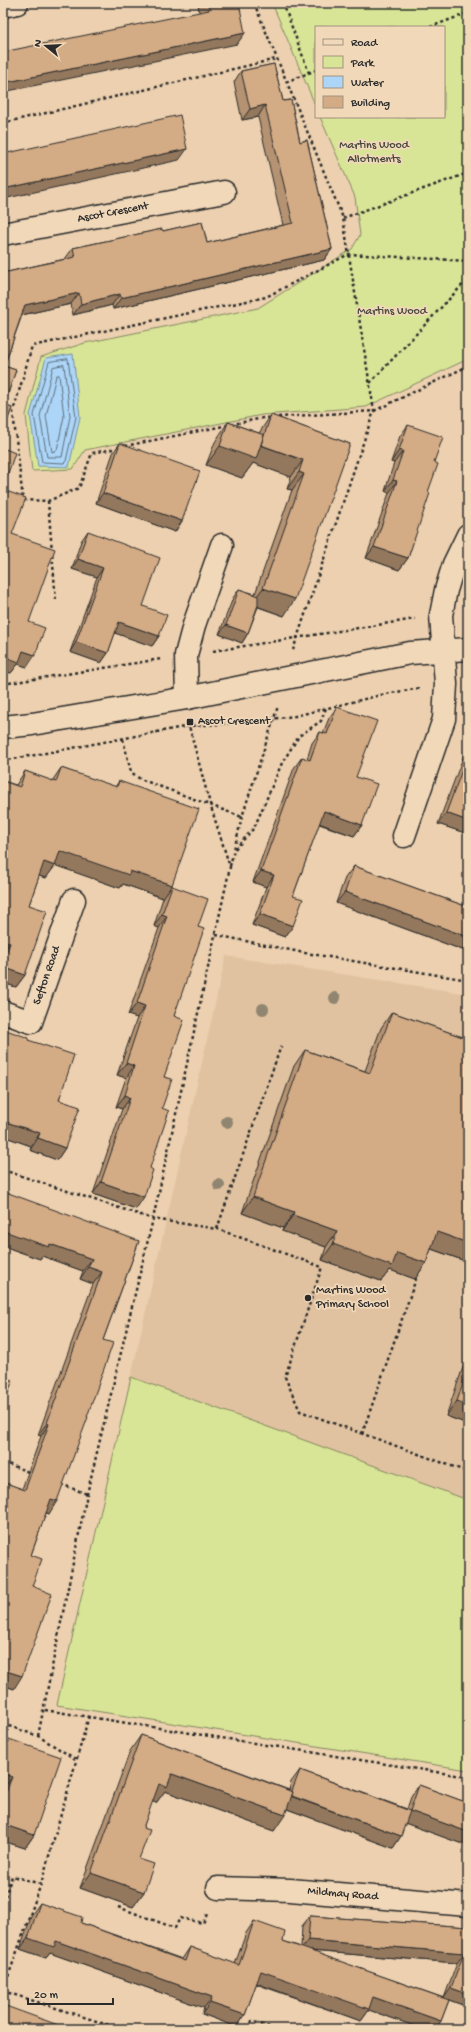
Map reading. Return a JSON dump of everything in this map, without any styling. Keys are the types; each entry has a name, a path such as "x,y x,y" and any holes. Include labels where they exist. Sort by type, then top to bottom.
{"street":[{"path":"3,6 17,3"},
{"name":"Ascot Crescent","path":"3,234 224,192"},
{"path":"404,836 444,719 446,684 441,615 446,590 454,564 468,535"},
{"path":"187,698 186,655 194,625 222,545"},
{"path":"3,727 32,724 187,698 410,653 444,649 468,649"},
{"name":"Sefton Road","path":"3,1012 31,1022 74,900"},
{"name":"Mildmay Road","path":"218,1888 290,1890 468,1905"}],"path":[{"path":"254,3 343,218 374,411 296,639"},
{"path":"284,3 309,73"},
{"path":"433,26 468,13"},
{"path":"3,123 276,59"},
{"path":"286,82 315,70"},
{"path":"343,218 468,173"},
{"path":"468,261 349,254 266,297 32,346 13,412 23,500 48,501 79,488 92,453 263,418 374,411 468,366"},
{"path":"370,383 468,279"},
{"path":"48,501 56,602"},
{"path":"3,684 91,672 186,655 296,639 441,615"},
{"path":"3,761 189,726 275,719 318,711 385,694 446,684"},
{"path":"38,1736 87,1494 153,1219 230,867 242,817 275,719 279,700"},
{"path":"235,849 254,828 280,769 299,736 321,721 326,708"},
{"path":"189,726 210,804 230,867"},
{"path":"123,739 131,772 140,779 242,817"},
{"path":"216,935 305,953 468,980"},
{"path":"217,1229 281,1046"},
{"path":"3,1170 153,1219 217,1229 322,1267 284,1377 300,1412 468,1472"},
{"path":"362,1434 420,1270"},
{"path":"3,1462 38,1476"},
{"path":"59,1484 87,1494"},
{"path":"44,1710 468,1777"},
{"path":"89,1716 41,1884 3,1991 121,2029"},
{"path":"3,1724 38,1736 77,1760"},
{"path":"3,1902 12,1876 41,1884"},
{"path":"118,1907 176,1928 180,1918 203,1923 218,1888"},
{"path":"249,2029 252,2021 275,2029"}],"shaded area":[{"name":"Martins Wood Primary School","path":"226,956 468,994 468,1770 57,1705"}],"green space":[{"name":"Martins Wood","path":"272,3 468,3 468,359 366,407 262,415 85,450 73,469 32,471 26,415 41,357 85,343 258,308 352,249 360,235 355,197 320,118 445,118 445,26 315,26 315,105"},
{"path":"131,1377 468,1500 468,1770 57,1705"}],"water":[{"path":"73,354 80,417 69,467 38,466 30,415 46,358"}],"building":[{"path":"208,3 239,3 245,33 3,83 3,52 209,10"},
{"path":"274,64 283,101 291,100 300,142 307,140 332,249 121,298 120,294 81,304 79,293 25,305 4,366 16,370 4,405 12,408 3,432 3,273 75,257 73,248 202,222 207,243 293,223 265,105 250,109 241,71"},
{"path":"180,115 187,149 3,189 3,154"},
{"path":"271,415 350,444 295,599 263,588 304,474 299,472 303,460 261,445"},
{"path":"228,422 264,435 256,459 220,446"},
{"path":"408,425 443,437 434,462 438,464 428,492 430,493 408,558 374,547 397,481 393,480 403,451 399,450"},
{"path":"120,443 200,471 182,521 103,493"},
{"path":"3,448 15,453 3,488"},
{"path":"3,490 26,498 12,534 55,549 29,622 45,628 35,655 23,651 19,662 3,656 3,558 8,546 3,546"},
{"path":"88,531 160,558 143,606 167,615 159,636 119,622 108,653 76,642 103,568 78,559"},
{"path":"239,589 258,596 258,605 248,633 226,625"},
{"path":"337,707 377,721 356,777 377,784 362,825 324,811 293,896 303,899 293,926 260,914 274,875 261,871 302,757 310,760 320,732 327,734"},
{"path":"468,754 468,821 446,813"},
{"path":"61,768 117,787 119,781 199,809 172,885 130,871 129,875 60,851 55,866 44,862 29,905 47,911 25,975 3,967 3,962 10,943 3,940 3,781 20,787 25,771 56,782"},
{"path":"354,866 468,907 468,937 345,892"},
{"path":"172,886 208,899 198,927 204,929 174,1016 184,1020 164,1077 172,1079 162,1108 169,1111 150,1168 153,1170 144,1197 101,1182 130,1098 125,1095 134,1066 126,1063 145,1006 137,1003 167,916 162,914"},
{"path":"392,1012 468,1039 468,1243 437,1232 426,1263 397,1253 392,1266 333,1244 337,1231 293,1215 294,1212 253,1197 305,1050 370,1073"},
{"path":"3,1029 29,1038 28,1040 74,1055 59,1100 80,1107 65,1148 38,1138 40,1133 3,1121"},
{"path":"3,1191 139,1241 103,1340 113,1343 88,1417 57,1501 51,1499 31,1555 42,1559 32,1586 52,1594 22,1676 3,1670 3,1482 25,1490 49,1424 47,1423 102,1272 88,1267 92,1259 50,1244 49,1247 4,1231 3,1232"},
{"path":"468,1369 468,1405 457,1401"},
{"path":"3,1377 13,1380 3,1406"},
{"path":"141,1735 293,1792 285,1815 172,1774 167,1787 159,1784 143,1828 150,1830 139,1859 154,1864 144,1892 91,1873"},
{"path":"3,1737 61,1757 34,1835 8,1826 3,1841 3,1800 12,1777 3,1773"},
{"path":"300,1770 410,1811 401,1836 292,1796 292,1791"},
{"path":"419,1785 468,1803 468,1832 410,1811"},
{"path":"40,1903 82,1917 81,1923 185,1961 190,1947 239,1965 254,1921 285,1932 283,1941 449,2000 441,2021 373,1997 369,2009 261,1971 245,2015 210,2003 212,1997 56,1941 54,1947 28,1938"},
{"path":"310,1916 468,1927 468,1994 451,1988 464,1953 308,1940"},
{"path":"3,2005 69,2029 3,2029"}],"place":[{"name":"Ascot Crescent","path":"190,722"},
{"name":"Martins Wood Primary School","path":"308,1298"}],"park label":[{"name":"Martins Wood Allotments","path":"374,153"}]}
